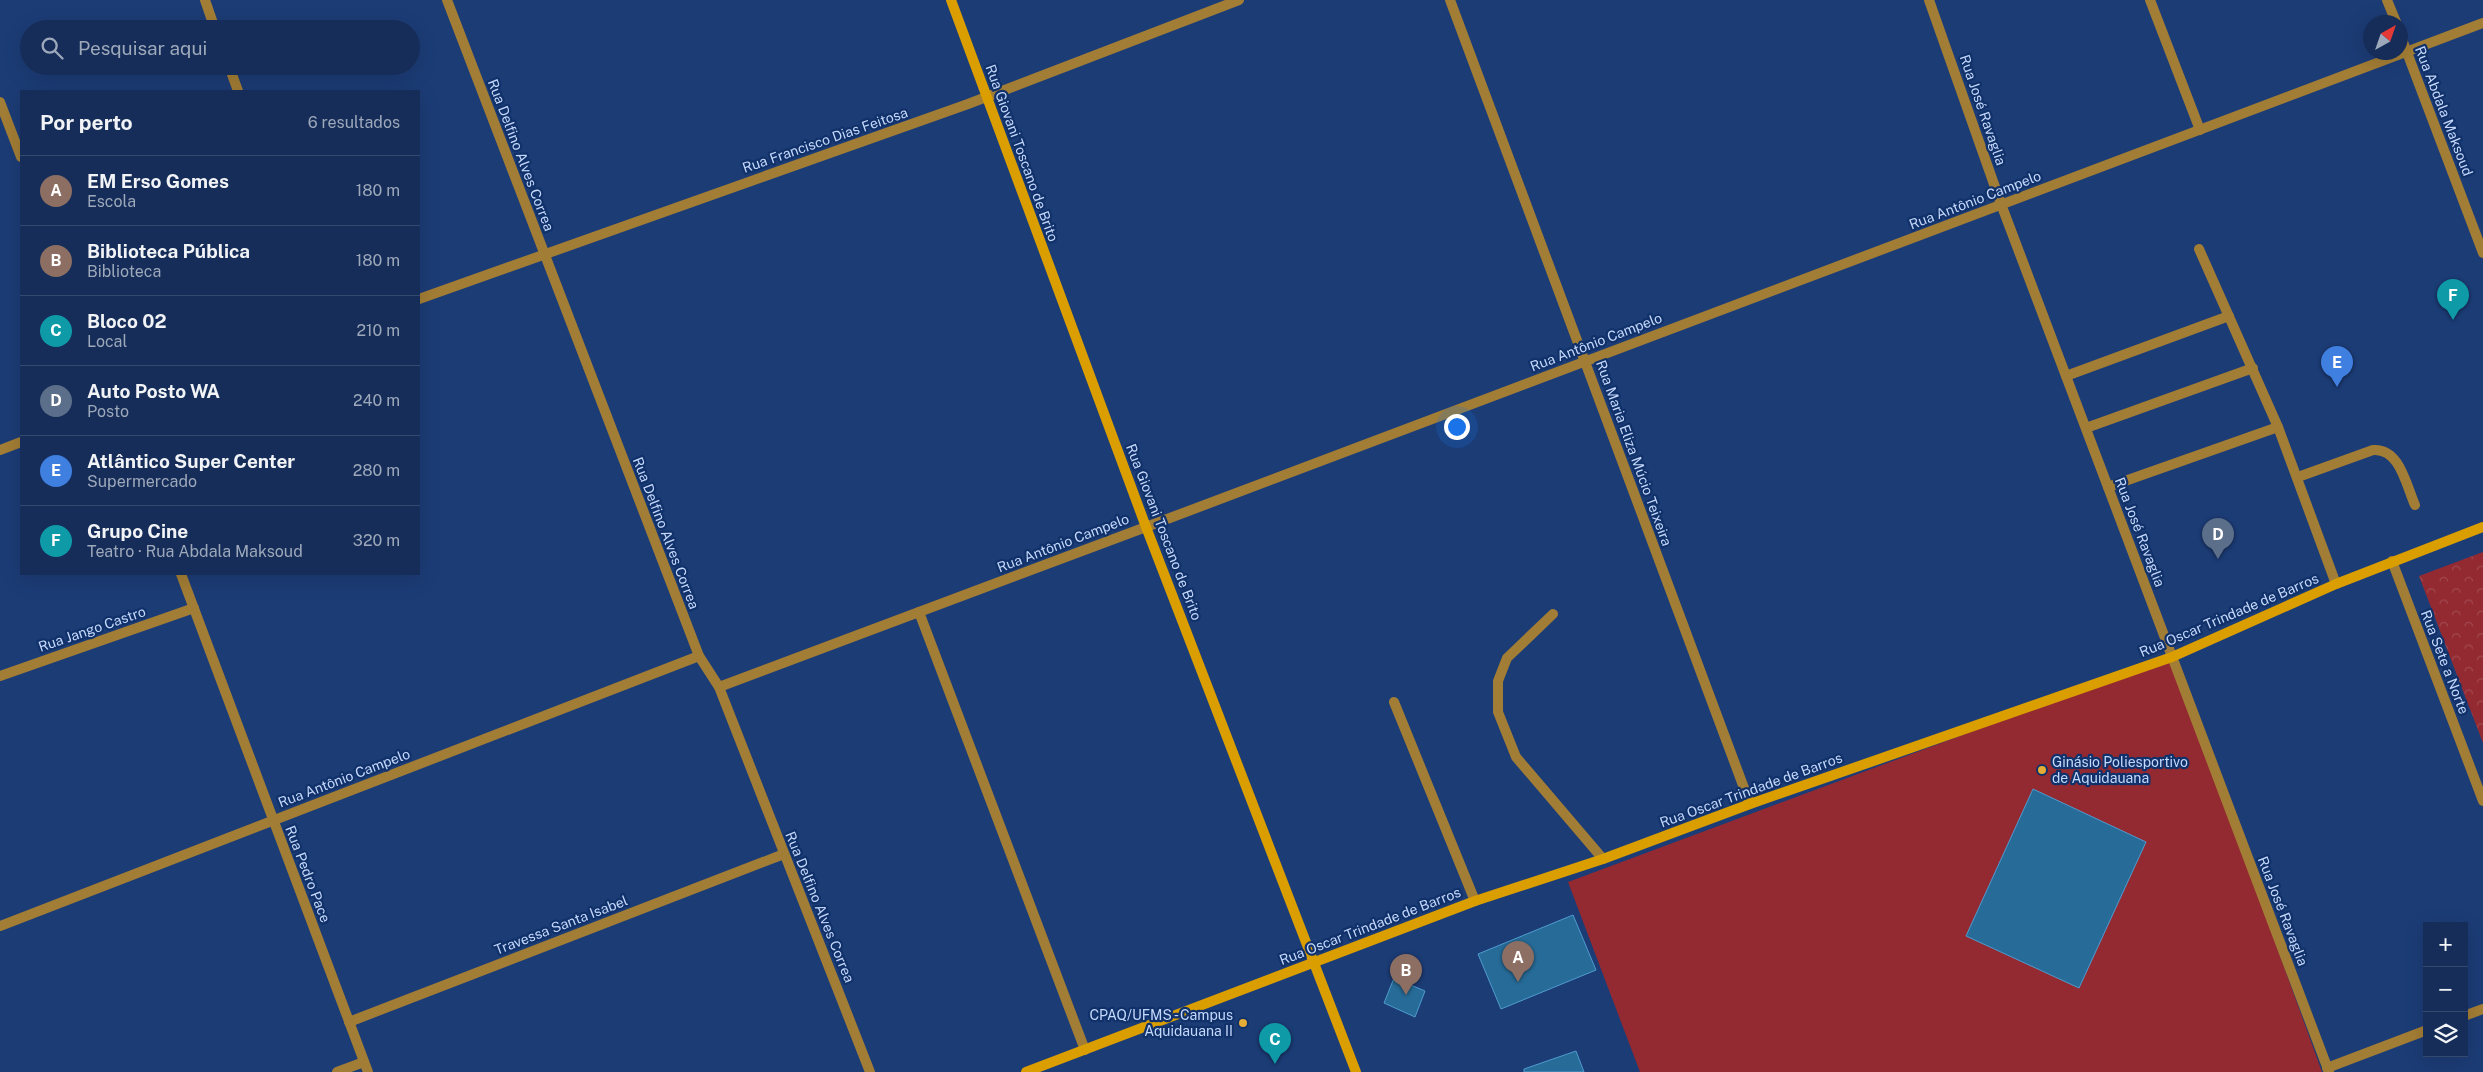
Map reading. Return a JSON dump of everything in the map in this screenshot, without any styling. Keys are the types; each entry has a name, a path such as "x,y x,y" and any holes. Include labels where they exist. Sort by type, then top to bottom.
{"main road":[{"name":"Rua Giovani Toscano de Brito","path":"951,0 1146,526 1356,1072"},
{"name":"Rua Oscar Trindade de Barros","path":"1026,1072 1315,963 1350,947 1475,901 1603,859 1750,804 2172,657 2336,584 2483,527"}],"street":[{"path":"205,0 213,20"},
{"name":"Rua Delfino Alves Correa","path":"447,0 699,656 719,687 870,1072"},
{"name":"Rua Francisco Dias Feitosa","path":"420,299 987,97 1239,0"},
{"name":"Rua Maria Eliza Múcio Teixeira","path":"1450,0 1750,804"},
{"name":"Rua José Ravaglia","path":"1929,0 2066,376 2328,1070"},
{"path":"2150,0 2200,130"},
{"path":"2388,0 2393,15"},
{"name":"Rua Antônio Campelo","path":"2408,52 2483,23"},
{"name":"Rua Abdala Maksoud","path":"2408,55 2483,252"},
{"name":"Rua Antônio Campelo","path":"719,687 2386,60"},
{"path":"232,75 238,90"},
{"path":"0,102 20,154"},
{"path":"2199,249 2278,427 2336,584"},
{"path":"2066,376 2229,316"},
{"path":"2086,428 2252,368"},
{"path":"2108,487 2278,427"},
{"path":"0,450 20,442"},
{"path":"2298,477 2373,450 2382,449 2394,456 2415,505"},
{"name":"Rua Sete a Norte","path":"2392,561 2483,801"},
{"name":"Rua Pedro Pace","path":"180,575 368,1072"},
{"name":"Rua Jango Castro","path":"0,676 194,608"},
{"path":"919,612 1084,1050"},
{"path":"1553,614 1507,658 1498,681 1498,712 1516,757 1603,859"},
{"name":"Rua Antônio Campelo","path":"0,926 699,656"},
{"path":"1394,702 1475,901"},
{"name":"Travessa Santa Isabel","path":"349,1022 784,854"},
{"path":"2468,1015 2483,1009"},
{"path":"2328,1070 2423,1032"},
{"path":"336,1072 364,1062"}],"green space":[{"path":"2483,552 2483,743 2419,576"},
{"name":"Ginásio Poliesportivo de Aquidauana","path":"2172,657 2322,1072 1640,1072 1568,882"}],"building":[{"name":"Ginásio Poliesportivo de Aquidauana","path":"2033,789 2146,842 2079,988 1966,936"},
{"path":"1573,915 1596,970 1501,1009 1478,954"},
{"path":"1394,978 1425,991 1415,1017 1384,1003"},
{"path":"1576,1051 1584,1072 1524,1072 1524,1069"}],"place":[{"name":"Grupo Cine","path":"2453,320"},
{"name":"Atlântico Super Center","path":"2337,387"},
{"name":"Auto Posto WA","path":"2218,559"},
{"name":"Ginásio Poliesportivo de Aquidauana","path":"2042,770"},
{"name":"EM Erso Gomes","path":"1518,982"},
{"name":"Biblioteca Pública","path":"1406,995"},
{"name":"CPAQ/UFMS - Campus Aquidauana II","path":"1243,1023"},
{"name":"Bloco 02","path":"1275,1064"}]}
